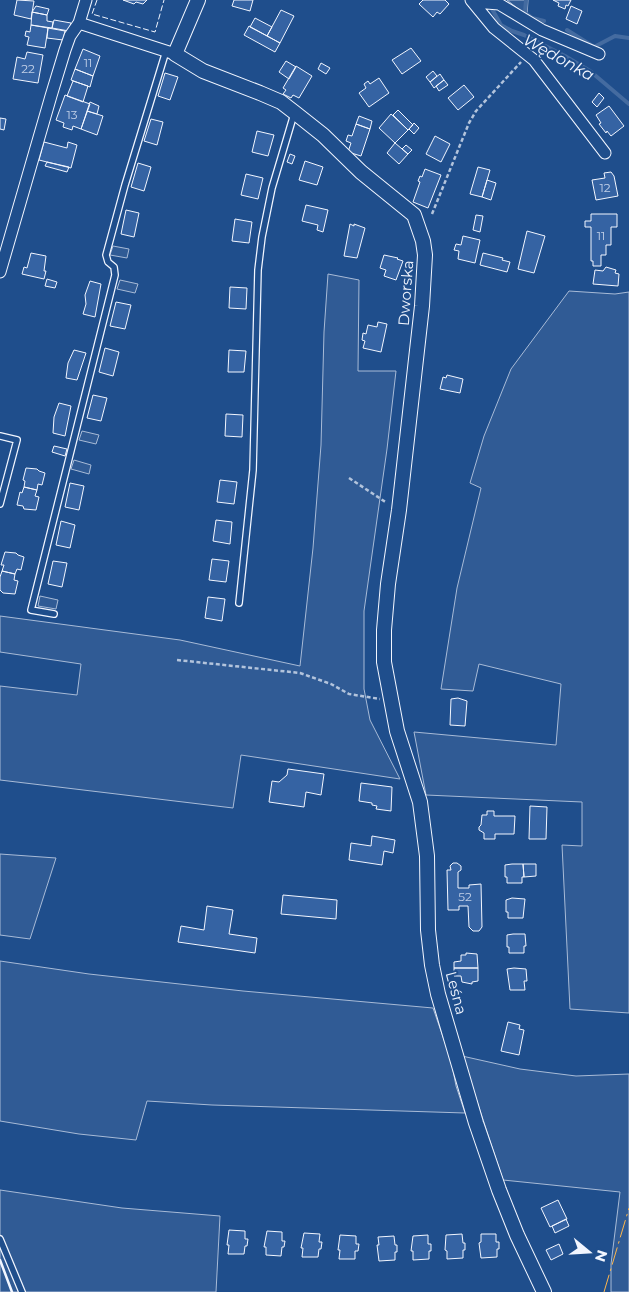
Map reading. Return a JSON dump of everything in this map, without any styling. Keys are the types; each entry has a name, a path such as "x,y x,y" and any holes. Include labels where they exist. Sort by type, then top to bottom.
{"street":[{"path":"0,272 50,96 70,36 79,23 86,0"},
{"path":"79,23 170,52 198,0"},
{"path":"472,1 499,4 542,30 599,54"},
{"path":"472,1 494,28 534,60 605,152"},
{"name":"Dworska","path":"170,52 203,71 281,102 323,135 361,172 414,215 423,241 425,255 422,306 384,630 384,662 390,696"},
{"name":"Leśna","path":"390,696 397,731 420,802 427,856 428,930 438,994 471,1106 499,1190 517,1236 544,1292"}],"lane":[{"path":"54,614 31,610 115,274 114,268 108,262 106,255 125,185 170,52"},
{"path":"239,603 252,470 258,270 262,237 272,188 294,112"},
{"path":"0,436 17,440 0,504"},
{"path":"0,1239 22,1292"}],"path":[{"path":"432,214 462,139 476,111 527,55"},
{"path":"349,478 399,510"},
{"path":"177,660 300,673 331,684 348,694 390,696"}],"shaded area":[{"path":"507,0 528,0 527,16"},
{"path":"113,246 129,249 127,258 110,255"},
{"path":"328,274 359,280 358,371 396,371 364,611 364,689 370,720 400,779 241,755 233,808 0,780 0,686 77,695 81,664 0,652 0,616 180,640 300,666 313,548 321,445 324,332"},
{"path":"120,280 138,284 135,293 117,289"},
{"path":"569,291 615,294 629,292 629,1013 570,1009 562,845 582,846 582,802 426,795 414,732 556,745 561,684 479,664 473,691 441,689 457,588 481,488 470,483 484,436 511,369"},
{"path":"82,431 99,435 96,444 79,440"},
{"path":"74,460 91,465 89,474 71,469"},
{"path":"40,596 58,600 56,609 38,606"},
{"path":"0,854 56,858 30,939 0,935"},
{"path":"0,961 89,974 243,991 433,1008 451,1060 456,1086 465,1113 212,1105 147,1101 136,1140 79,1134 0,1121"},
{"path":"462,1056 520,1069 576,1076 629,1074 629,1292 611,1292 611,1264 620,1192 503,1180"},
{"path":"0,1190 122,1208 220,1216 216,1292 0,1292"}],"building":[{"path":"17,0 34,1 31,19 14,15"},
{"path":"123,0 147,0 143,4 136,2 134,4"},
{"path":"234,0 253,0 250,11 232,6"},
{"path":"423,0 445,0 449,4 440,14 437,12 433,17 419,4"},
{"path":"553,0 571,0 565,9 558,6 559,3"},
{"path":"36,6 49,9 47,15 32,12"},
{"path":"571,6 582,11 577,24 566,19"},
{"path":"281,10 294,16 280,43 267,36"},
{"path":"32,12 47,15 47,21 53,22 52,28 31,25"},
{"path":"255,18 272,27 267,36 250,27"},
{"path":"54,20 71,23 69,31 52,28"},
{"path":"31,25 48,28 45,48 27,45 29,37 25,36 26,31 30,32"},
{"path":"249,26 280,43 275,52 244,35"},
{"path":"48,28 65,31 63,40 47,38"},
{"path":"411,48 421,61 402,74 392,60"},
{"path":"83,49 100,56 93,76 75,69"},
{"path":"27,52 43,55 38,83 13,79 17,57 25,59"},
{"path":"286,61 296,67 289,79 279,72"},
{"path":"321,63 330,68 326,74 318,69"},
{"path":"296,66 312,76 299,98 293,95 291,98 283,94 286,90 283,88"},
{"path":"75,69 93,76 90,87 71,80"},
{"path":"433,71 437,76 430,82 426,77"},
{"path":"165,73 178,77 170,100 158,96"},
{"path":"440,74 444,80 434,88 430,82"},
{"path":"379,78 389,93 369,107 359,93 366,88 364,84 368,81 370,84"},
{"path":"444,80 448,85 439,91 436,86"},
{"path":"73,81 88,86 83,102 67,96"},
{"path":"464,85 474,97 458,110 448,98"},
{"path":"599,93 604,98 597,107 592,102"},
{"path":"65,95 90,104 81,129 73,126 72,130 63,127 64,123 56,120"},
{"path":"90,102 99,106 97,114 87,111"},
{"path":"609,106 624,126 611,136 599,124 601,123 596,115"},
{"path":"398,110 413,125 408,130 393,115"},
{"path":"87,111 103,116 97,135 81,129"},
{"path":"391,114 408,130 395,143 379,128"},
{"path":"359,116 372,121 370,129 356,124"},
{"path":"0,118 6,119 4,130 0,129"},
{"path":"151,119 163,122 157,145 144,141"},
{"path":"414,123 419,128 414,134 409,129"},
{"path":"356,124 370,129 361,156 348,152 351,143 346,141 348,135 352,136"},
{"path":"257,131 274,135 268,156 252,152"},
{"path":"435,136 450,144 441,162 426,154"},
{"path":"44,142 67,148 68,142 77,145 71,168 39,160"},
{"path":"395,143 408,154 399,164 387,153"},
{"path":"406,145 412,150 408,154 402,149"},
{"path":"290,154 295,156 292,164 287,162"},
{"path":"305,161 323,167 317,185 299,180"},
{"path":"47,162 69,167 67,172 45,166"},
{"path":"138,163 151,167 144,191 131,187"},
{"path":"478,167 490,170 482,197 470,194"},
{"path":"425,169 441,175 428,208 413,202 420,182 418,181"},
{"path":"611,172 614,176 618,196 596,200 592,180 605,178 604,173"},
{"path":"246,174 263,178 258,199 241,195"},
{"path":"487,180 496,183 491,200 482,197"},
{"path":"306,205 328,210 323,232 317,230 318,225 302,221"},
{"path":"126,210 139,213 134,237 121,234"},
{"path":"591,214 617,214 617,227 611,227 611,245 606,245 606,255 601,255 601,266 593,266 593,261 591,261 591,227 585,227 585,221 591,221"},
{"path":"476,215 483,216 480,232 473,230"},
{"path":"235,219 252,222 249,243 232,241"},
{"path":"350,224 365,228 357,258 344,256"},
{"path":"527,231 545,236 534,273 518,269"},
{"path":"463,236 480,240 475,263 458,259 459,251 454,250 456,244 461,245"},
{"path":"31,253 46,256 44,279 22,274 24,267 27,268"},
{"path":"483,253 503,258 502,260 510,262 507,272 480,265"},
{"path":"384,255 403,261 396,280 384,276 386,270 380,268"},
{"path":"606,267 616,270 615,273 619,274 618,286 593,284 595,270 603,271"},
{"path":"47,279 57,282 55,288 45,286"},
{"path":"90,281 101,284 95,317 83,314 86,304 85,295"},
{"path":"230,287 247,288 246,309 229,308"},
{"path":"116,302 131,305 125,329 110,326"},
{"path":"378,322 387,324 381,352 363,348 365,341 362,340 363,333 366,334 368,325 377,327"},
{"path":"105,348 119,352 113,376 99,372"},
{"path":"74,350 86,353 77,380 66,378 68,363"},
{"path":"229,350 246,351 244,372 228,372"},
{"path":"447,375 463,379 460,393 440,389 443,377 446,378"},
{"path":"93,395 107,398 101,421 87,418"},
{"path":"59,403 71,406 65,436 53,433 54,417"},
{"path":"226,414 243,415 242,437 225,436"},
{"path":"54,446 67,449 65,456 52,452"},
{"path":"26,468 37,469 45,473 42,485 38,484 37,490 24,487 25,481 23,480"},
{"path":"220,480 237,482 234,504 217,502"},
{"path":"70,483 84,486 79,510 65,507"},
{"path":"24,487 37,490 35,496 39,497 36,510 24,509 23,506 17,505 20,492 22,493"},
{"path":"216,520 232,522 230,544 213,541"},
{"path":"61,521 75,525 70,548 56,545"},
{"path":"5,552 16,553 24,557 21,570 17,569 15,574 2,571 4,565 1,565"},
{"path":"212,559 229,561 226,582 209,580"},
{"path":"53,561 67,563 62,587 48,584"},
{"path":"2,571 15,574 14,580 18,581 15,594 3,593 0,590"},
{"path":"208,597 225,599 222,621 205,618"},
{"path":"458,698 467,701 465,726 450,725 451,699"},
{"path":"288,769 324,774 321,795 306,792 304,807 269,802 272,781 279,782 287,775"},
{"path":"361,783 392,787 391,811 376,809 377,806 372,805 372,803 359,801"},
{"path":"530,806 547,807 546,839 529,839"},
{"path":"487,811 494,811 494,816 515,816 514,834 495,834 495,839 484,839 484,833 479,830 479,827 482,815 487,815"},
{"path":"372,836 395,840 393,853 384,851 382,865 349,860 351,843 371,846"},
{"path":"453,863 461,866 461,870 458,872 458,888 469,888 469,885 481,884 482,927 479,931 473,931 469,927 468,906 459,906 459,910 448,910 447,870 451,870 450,866"},
{"path":"523,864 524,877 522,877 522,883 507,883 505,865"},
{"path":"523,864 536,864 536,876 524,877"},
{"path":"283,895 337,900 336,919 281,914"},
{"path":"512,898 525,899 523,918 508,918 506,900"},
{"path":"207,906 233,910 229,934 257,938 255,953 178,942 181,926 204,930"},
{"path":"525,934 526,946 524,946 524,953 509,953 507,935"},
{"path":"466,953 477,954 478,968 454,968 454,962 461,961 461,955 466,955"},
{"path":"454,968 478,968 478,981 472,982 472,984 462,982 461,976 454,976"},
{"path":"507,969 526,969 527,981 524,981 525,990 510,990"},
{"path":"508,1022 520,1025 519,1029 524,1030 519,1055 501,1051"},
{"path":"558,1200 567,1219 550,1227 541,1208"},
{"path":"566,1219 569,1226 555,1233 552,1226"},
{"path":"229,1230 245,1231 245,1239 248,1239 244,1254 228,1254"},
{"path":"267,1231 282,1232 282,1241 285,1241 281,1256 266,1255 266,1247 264,1247"},
{"path":"304,1233 320,1234 319,1242 322,1242 318,1257 302,1257 303,1248 301,1248"},
{"path":"462,1234 463,1243 465,1243 463,1258 447,1259 447,1251 445,1250 446,1235"},
{"path":"481,1234 496,1234 496,1242 499,1242 497,1257 481,1258 479,1243 481,1242"},
{"path":"340,1235 356,1236 356,1244 359,1244 358,1251 355,1251 355,1259 339,1259"},
{"path":"428,1235 428,1244 431,1244 429,1259 413,1260 413,1251 411,1251 413,1236"},
{"path":"394,1236 395,1245 397,1245 395,1260 379,1261 378,1237"},
{"path":"559,1244 563,1254 551,1260 546,1250"}],"waterway":[{"path":"526,0 525,13 532,18 544,21"},
{"name":"Wędonka","path":"492,9 501,25 565,56 590,71 629,104"},
{"path":"567,30 594,47 615,36 629,38"}],"fence":[{"path":"97,0 92,14 155,32 164,0"}],"wall":[{"path":"0,1260 12,1292"}],"power":[{"path":"604,1292 629,1208"}]}
